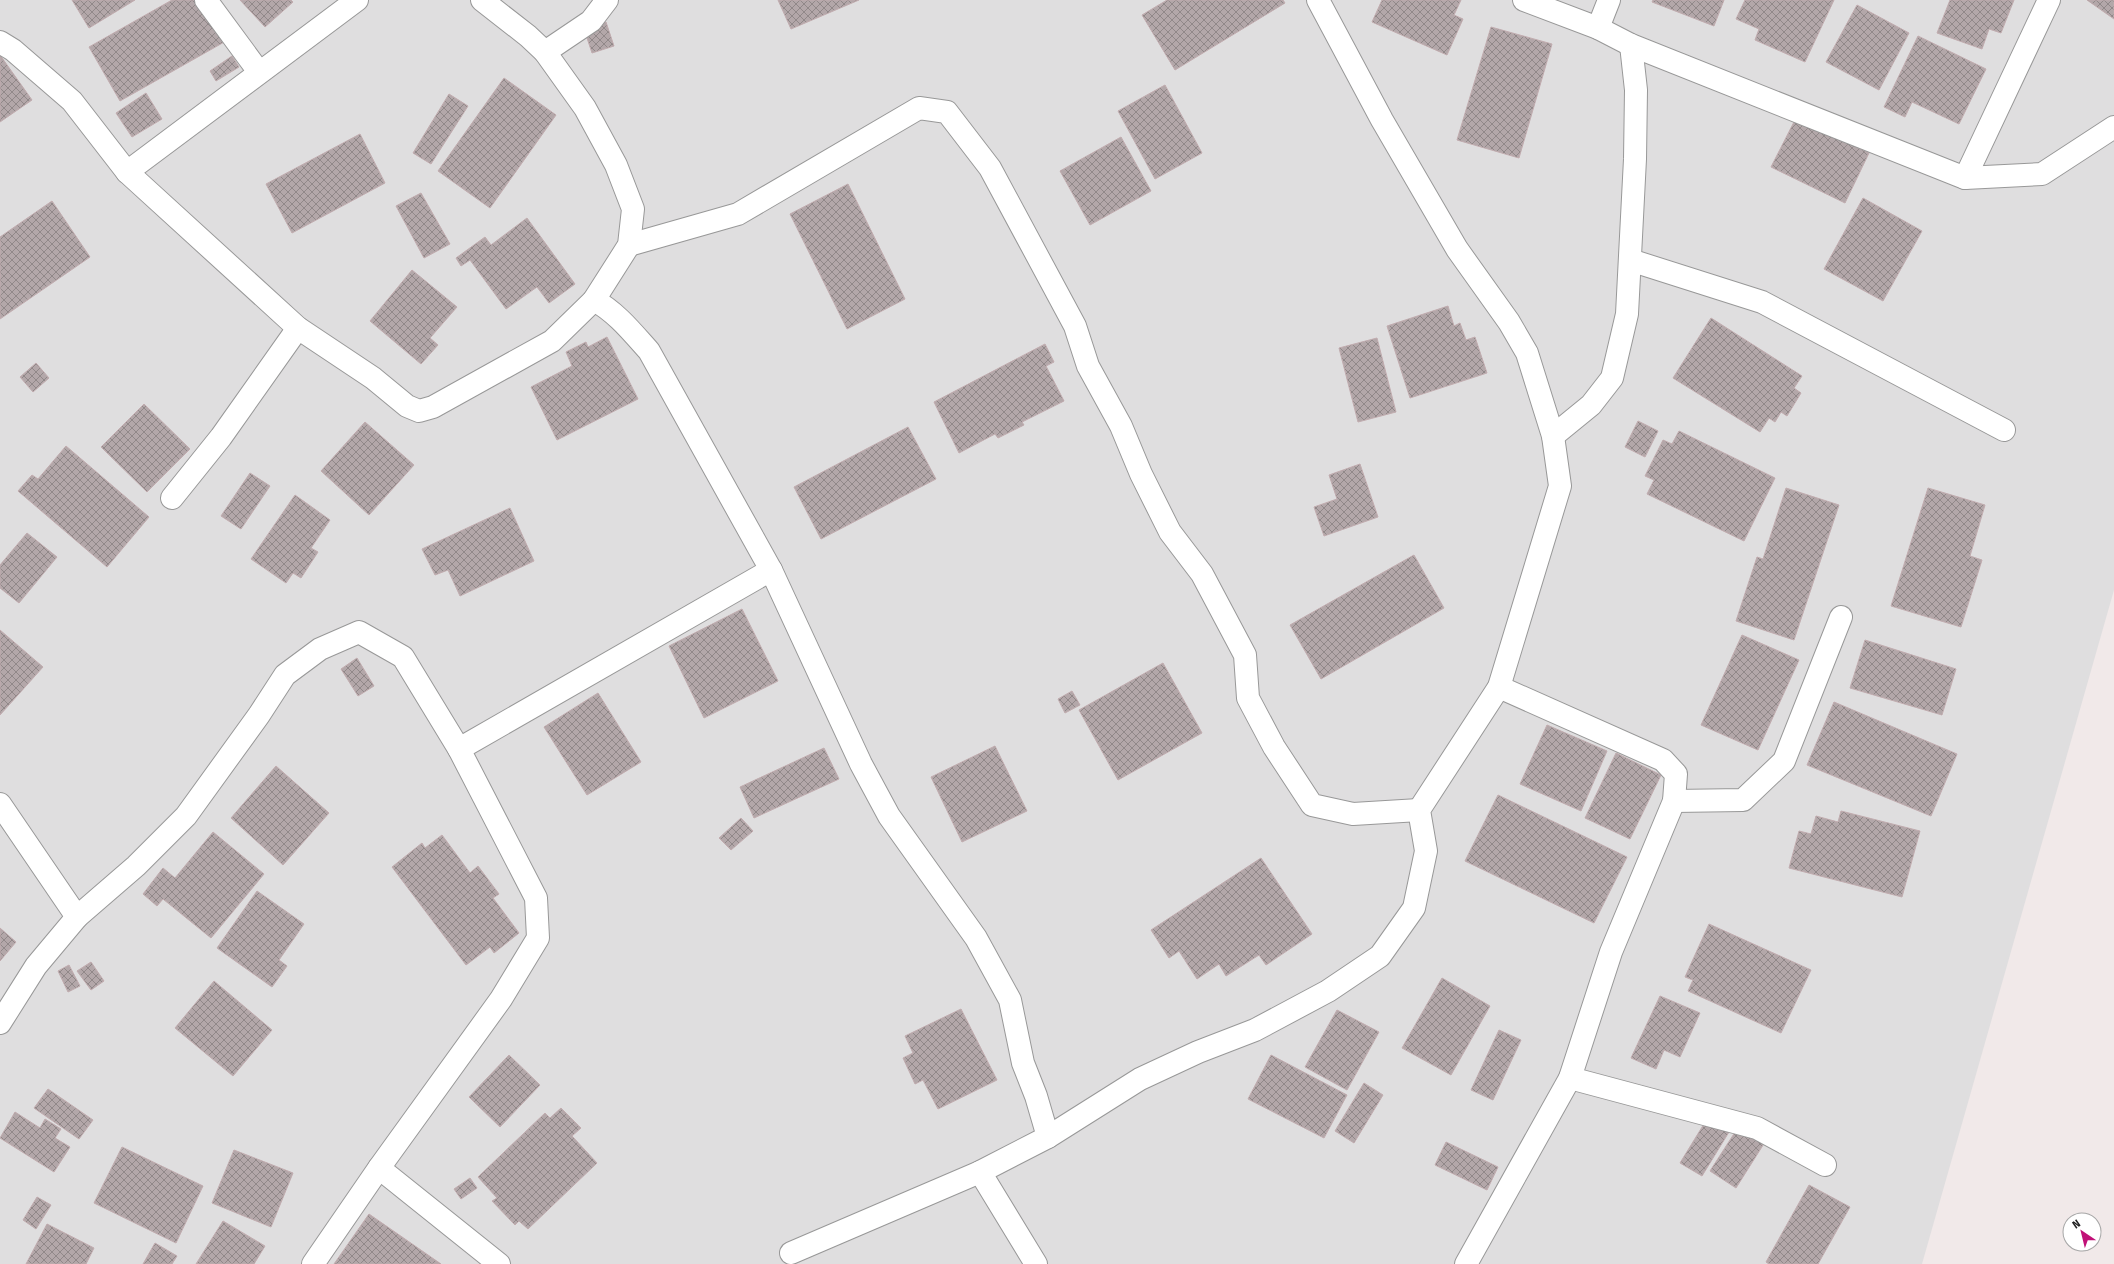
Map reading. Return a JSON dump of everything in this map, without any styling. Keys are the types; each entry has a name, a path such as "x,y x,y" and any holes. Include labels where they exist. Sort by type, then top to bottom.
{"street":[{"path":"206,0 259,72"},
{"path":"127,172 357,0"},
{"path":"0,42 13,50 72,101 127,172 298,328 373,378 407,406 418,411 433,407 552,341 594,300 629,245 633,209 616,165 585,108 545,52 528,36 482,0"},
{"path":"545,52 591,20 607,0"},
{"path":"791,1253 980,1172 1048,1137 1140,1079 1198,1052 1255,1030 1328,991 1380,956 1414,908 1426,851 1419,810 1499,687 1560,486 1553,436 1526,353 1509,322 1453,242 1382,120 1318,0"},
{"path":"1524,0 1598,28 1631,45 1965,178 2042,174 2114,127"},
{"path":"1598,28 1609,0"},
{"path":"1965,178 2049,0"},
{"path":"1553,436 1591,405 1612,378 1627,314 1636,90 1631,45"},
{"path":"629,245 738,214 918,108 948,112 990,168 1071,319 1088,366 1121,426 1141,474 1170,532 1202,574 1245,655 1248,698 1274,747 1312,805 1353,814 1419,810"},
{"path":"1630,260 1762,302 2004,430"},
{"path":"594,300 605,306 623,322 648,351 771,570 861,764 889,816 976,938 1010,1000 1023,1063 1036,1096 1048,1137"},
{"path":"172,498 221,437 298,328"},
{"path":"459,749 771,570"},
{"path":"1674,801 1743,800 1784,761 1841,617"},
{"path":"0,1023 36,966 77,917 136,866 186,816 259,715 285,675 320,649 360,632 403,657 459,749 536,898 538,938 501,999 379,1168 313,1264"},
{"path":"1466,1264 1570,1078 1611,952 1674,801 1676,774 1663,760 1499,687"},
{"path":"0,804 77,917"},
{"path":"1570,1078 1757,1128 1825,1166"},
{"path":"379,1168 499,1264"},
{"path":"980,1172 1036,1264"}],"shaded area":[{"path":"0,0 2114,0 2114,590 1922,1264 0,1264"}],"building":[{"path":"72,0 135,0 89,28"},
{"path":"172,0 203,0 226,41 120,101 89,47"},
{"path":"240,0 291,0 293,2 265,27"},
{"path":"778,0 859,0 791,29"},
{"path":"1167,0 1283,0 1285,3 1175,70 1142,15"},
{"path":"1382,0 1461,0 1454,15 1463,19 1447,55 1372,22"},
{"path":"1653,0 1724,0 1714,26 1652,2"},
{"path":"1745,0 1834,0 1805,62 1755,40 1759,29 1736,19"},
{"path":"1950,0 2014,0 2001,33 1989,29 1982,49 1937,33"},
{"path":"2087,0 2114,0 2114,19"},
{"path":"1857,5 1909,33 1879,90 1826,62"},
{"path":"606,22 614,46 592,53 584,29"},
{"path":"1491,27 1552,44 1519,158 1457,140"},
{"path":"1918,36 1986,69 1959,124 1912,102 1905,117 1884,107"},
{"path":"0,55 32,100 0,122"},
{"path":"232,56 239,67 216,81 210,71"},
{"path":"504,78 556,115 490,208 438,171"},
{"path":"1165,85 1202,153 1155,179 1118,111"},
{"path":"146,93 162,119 132,137 116,113"},
{"path":"449,94 468,106 431,164 413,153"},
{"path":"1796,118 1869,153 1845,203 1771,167"},
{"path":"360,134 385,183 292,233 266,184"},
{"path":"1121,137 1151,191 1090,225 1060,171"},
{"path":"848,184 905,299 847,329 790,214"},
{"path":"421,193 450,244 424,258 396,206"},
{"path":"1863,198 1922,231 1883,301 1824,269"},
{"path":"52,201 90,257 0,319 0,237"},
{"path":"527,218 575,284 549,303 537,287 506,309 470,260 461,266 456,258 485,237 491,245"},
{"path":"412,270 457,307 430,338 438,345 421,364 370,321"},
{"path":"1448,306 1454,326 1460,323 1466,340 1475,337 1487,373 1410,398 1387,326"},
{"path":"1711,318 1802,376 1794,388 1801,393 1787,416 1781,412 1775,422 1769,418 1760,432 1673,378"},
{"path":"607,337 638,399 557,440 531,387 572,366 566,352 586,342 588,347"},
{"path":"1377,338 1396,412 1358,422 1339,348"},
{"path":"1045,344 1054,362 1046,366 1064,401 1022,422 1024,425 998,438 995,434 959,453 934,402"},
{"path":"36,363 49,378 33,392 20,377"},
{"path":"144,404 190,449 147,492 101,447"},
{"path":"1638,421 1658,431 1645,457 1625,447"},
{"path":"365,422 414,465 369,515 321,471"},
{"path":"908,427 936,479 821,539 794,487"},
{"path":"1679,431 1775,478 1744,541 1647,494 1654,480 1645,476 1663,440 1672,444"},
{"path":"66,446 149,517 107,567 18,491 32,475 38,479"},
{"path":"1360,464 1378,517 1324,536 1314,507 1337,499 1329,475"},
{"path":"250,473 270,486 241,529 221,516"},
{"path":"1786,488 1839,505 1794,640 1736,621 1757,557 1763,559"},
{"path":"1928,488 1985,505 1970,556 1982,560 1961,627 1891,606"},
{"path":"295,495 330,520 311,548 318,552 301,578 293,573 286,583 251,559"},
{"path":"510,508 534,561 460,596 448,570 435,575 422,549"},
{"path":"27,533 57,557 19,603 0,588 0,565"},
{"path":"1414,555 1444,608 1321,679 1290,625"},
{"path":"742,609 778,681 704,718 669,646"},
{"path":"0,630 43,667 0,715"},
{"path":"1742,635 1799,660 1758,750 1701,725"},
{"path":"1865,640 1956,669 1942,715 1850,688"},
{"path":"357,658 374,686 358,696 341,669"},
{"path":"1163,663 1202,733 1118,780 1079,710"},
{"path":"1072,691 1080,705 1065,713 1058,699"},
{"path":"598,693 641,762 587,795 544,727"},
{"path":"1834,702 1957,754 1931,816 1807,765"},
{"path":"1547,725 1607,751 1581,811 1520,784"},
{"path":"995,746 1027,811 962,842 931,777"},
{"path":"824,748 839,779 754,818 740,787"},
{"path":"1616,753 1661,775 1630,839 1585,818"},
{"path":"276,766 329,813 283,865 231,818"},
{"path":"1498,795 1627,857 1594,923 1465,861"},
{"path":"1841,811 1920,831 1902,897 1789,868 1799,831 1811,834 1816,816 1838,822"},
{"path":"741,818 753,831 731,850 719,838"},
{"path":"213,832 264,874 211,938 163,899 157,906 143,894 163,868 175,878"},
{"path":"442,835 470,873 478,866 499,894 493,898 519,933 494,953 490,947 466,965 392,867 422,843 425,848"},
{"path":"1261,858 1312,934 1266,965 1259,955 1226,976 1219,964 1197,979 1179,951 1169,958 1151,930"},
{"path":"257,891 304,924 279,960 287,966 272,987 217,948"},
{"path":"1709,924 1811,970 1781,1033 1688,991 1693,980 1685,977"},
{"path":"0,928 16,942 0,961"},
{"path":"91,962 104,981 91,990 77,971"},
{"path":"69,965 80,986 68,992 58,971"},
{"path":"1442,978 1490,1006 1451,1075 1402,1048"},
{"path":"214,981 272,1030 233,1076 175,1028"},
{"path":"1660,996 1700,1013 1680,1057 1664,1050 1656,1069 1631,1058"},
{"path":"961,1009 997,1080 938,1109 923,1080 915,1084 903,1058 913,1053 905,1036"},
{"path":"1337,1010 1379,1032 1347,1090 1305,1067"},
{"path":"1499,1030 1521,1040 1493,1100 1471,1090"},
{"path":"509,1055 540,1085 500,1127 469,1097"},
{"path":"1271,1055 1347,1095 1324,1138 1248,1099"},
{"path":"1364,1083 1383,1095 1354,1143 1335,1131"},
{"path":"48,1089 93,1120 79,1139 34,1108"},
{"path":"561,1108 581,1128 572,1136 597,1163 528,1229 519,1221 515,1225 492,1201 497,1198 478,1177 545,1113 550,1118"},
{"path":"15,1112 40,1128 45,1119 61,1129 55,1138 70,1147 54,1172 0,1138"},
{"path":"1707,1119 1729,1132 1702,1176 1680,1163"},
{"path":"1739,1126 1765,1142 1736,1188 1710,1171"},
{"path":"1446,1142 1498,1167 1487,1190 1435,1165"},
{"path":"122,1147 203,1186 176,1243 94,1203"},
{"path":"234,1150 293,1173 271,1227 212,1203"},
{"path":"470,1178 477,1188 461,1199 454,1189"},
{"path":"1809,1185 1850,1207 1818,1264 1769,1264 1766,1262"},
{"path":"37,1197 51,1205 36,1229 23,1220"},
{"path":"369,1214 441,1264 334,1264"},
{"path":"223,1221 265,1246 254,1264 196,1264"},
{"path":"47,1224 94,1248 86,1264 26,1264"},
{"path":"155,1243 177,1256 172,1264 143,1264"}]}
